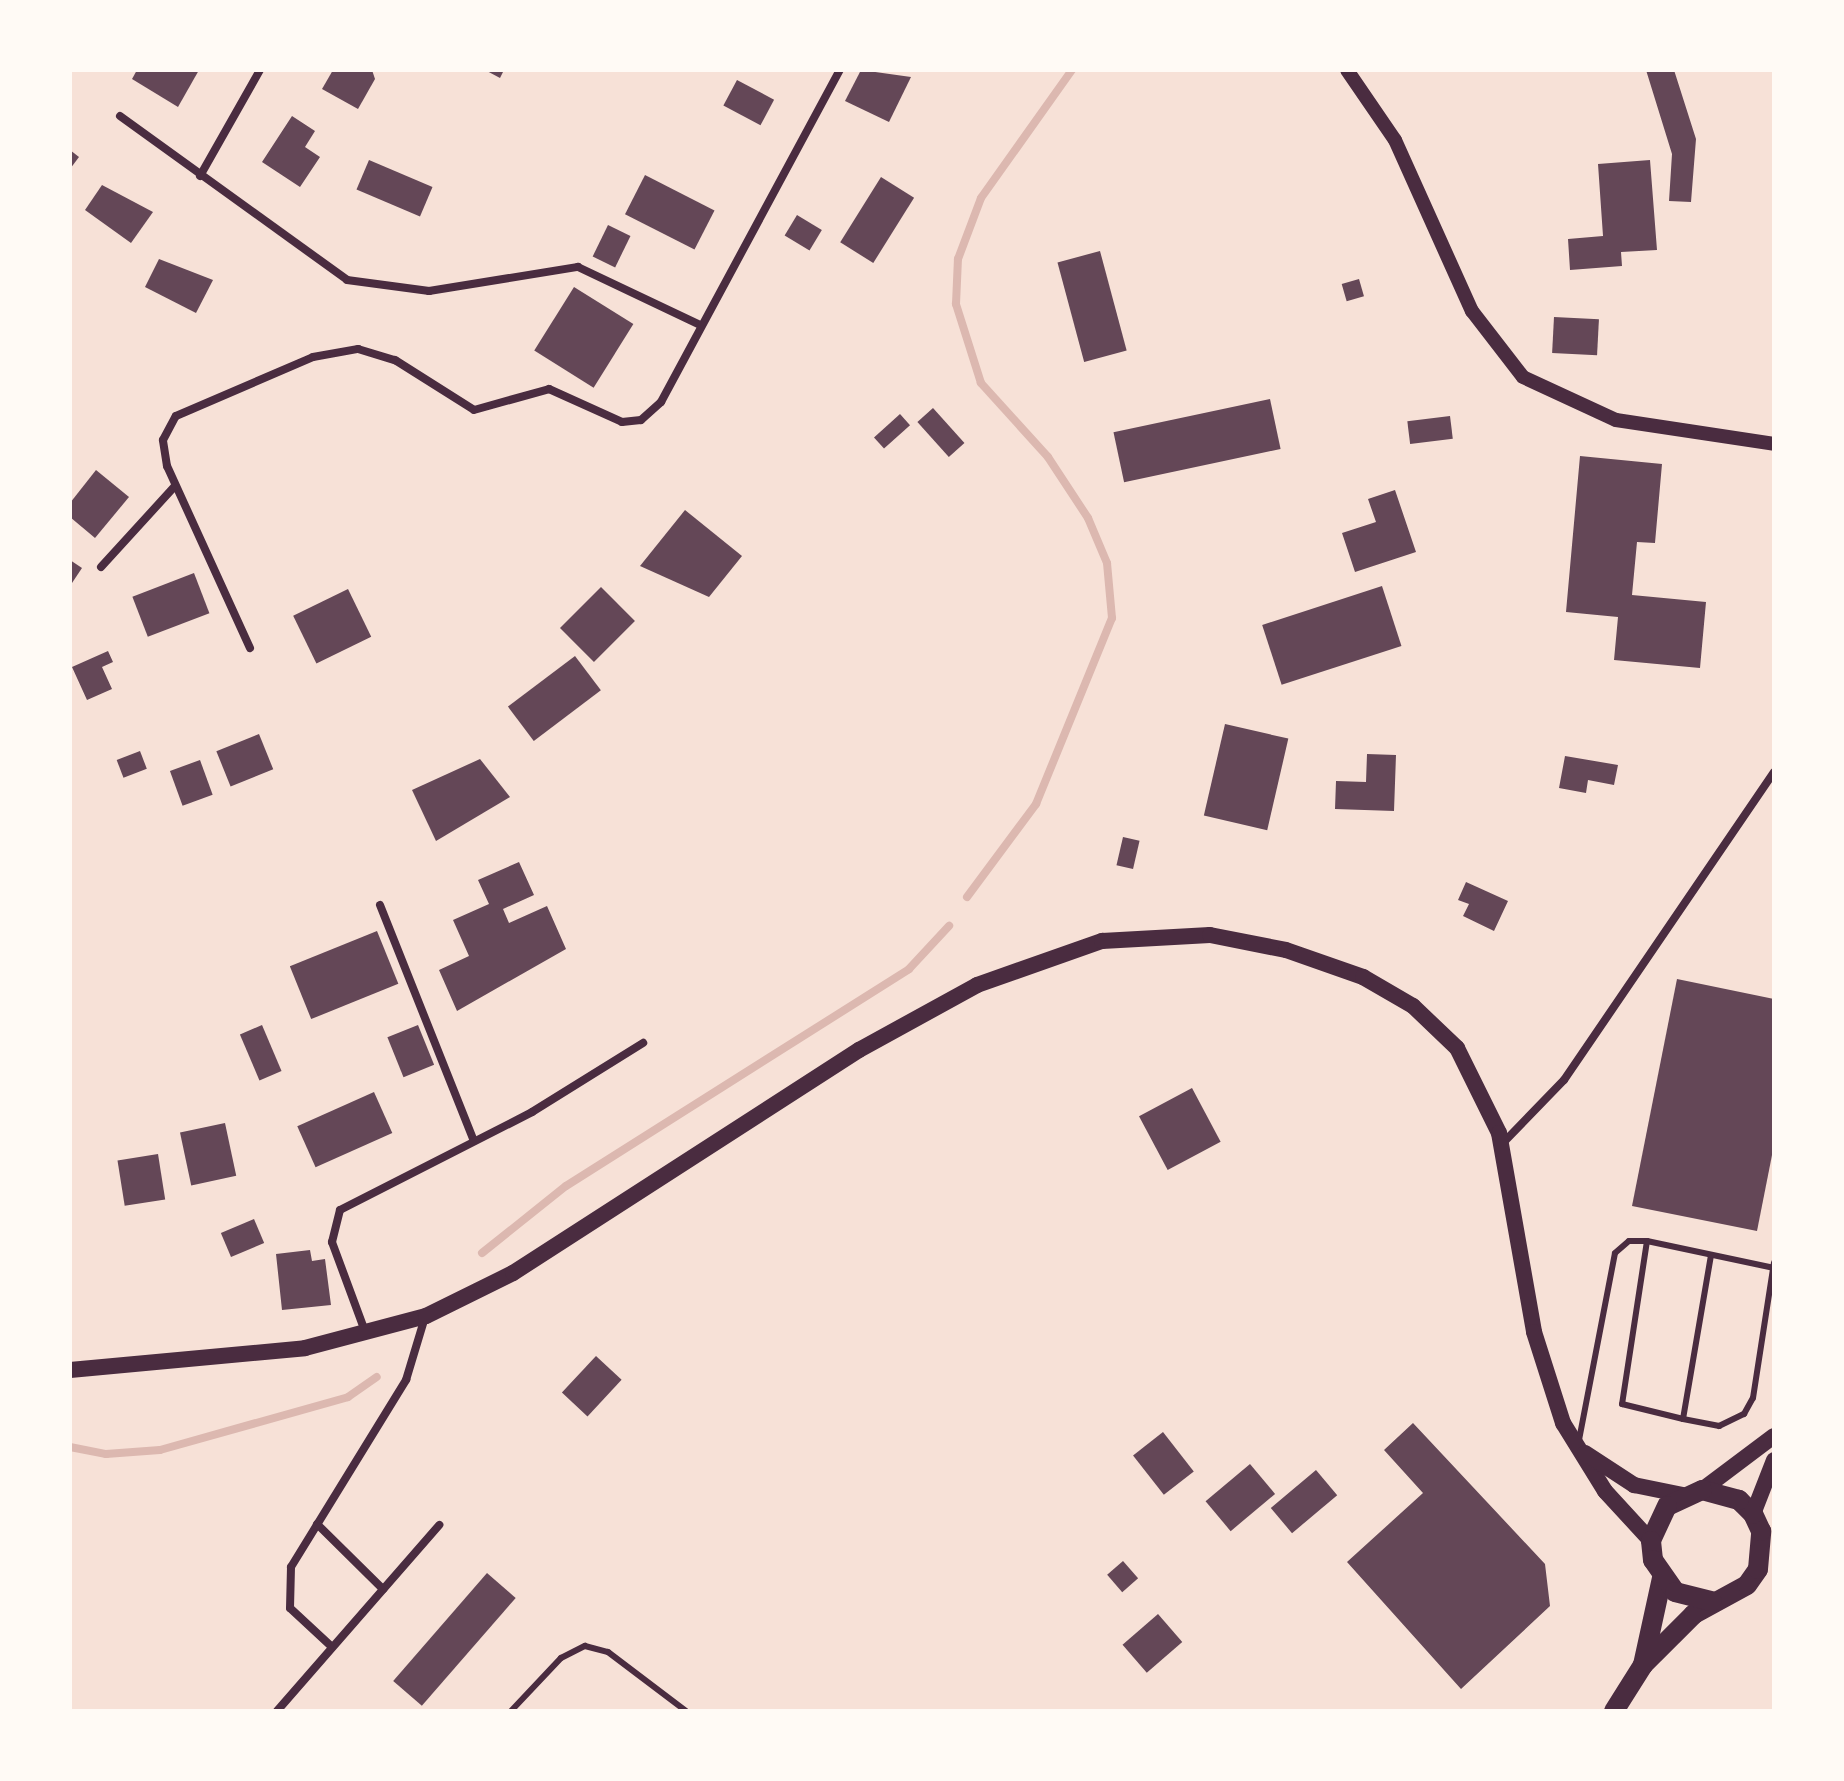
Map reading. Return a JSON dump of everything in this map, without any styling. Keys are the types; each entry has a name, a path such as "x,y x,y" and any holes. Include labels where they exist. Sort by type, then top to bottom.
{"main road":[{"path":"70,1370 271,1352 367,1334 426,1316 513,1273 913,1018 1021,965 1114,938 1227,937 1309,956 1377,984 1424,1014 1457,1048 1502,1144 1534,1332 1578,1448 1651,1541 1662,1578 1643,1665"},
{"path":"1651,1541 1667,1506 1693,1493 1774,1436"},
{"path":"1578,1448 1634,1485 1739,1500 1753,1514 1761,1531 1758,1569"},
{"path":"1753,1514 1774,1460"},
{"path":"1753,1514 1774,1514"},
{"path":"1614,1711 1643,1665 1712,1601 1747,1585 1758,1569 1774,1556"},
{"path":"1662,1578 1693,1600 1712,1601"}],"street":[{"path":"200,176 260,70"},
{"path":"250,648 175,486 163,449 176,416 313,357 347,349 380,353 474,410 549,389 632,422 657,407 840,70"},
{"path":"1347,70 1395,140 1472,311 1523,377 1616,420 1774,444"},
{"path":"120,116 311,261 360,285 450,290 578,267 700,325"},
{"path":"101,567 175,486"},
{"path":"1502,1144 1564,1080 1774,772"},
{"path":"380,905 474,1141"},
{"path":"367,1334 332,1242 335,1217 360,1194 474,1141 643,1043"},
{"path":"332,1647 295,1614 287,1594 294,1560 406,1380 426,1316"},
{"path":"317,1524 383,1589"},
{"path":"277,1711 439,1525"}],"lane":[{"path":"1578,1448 1606,1279 1615,1253 1629,1241 1647,1241 1774,1266 1753,1398 1744,1414 1719,1426 1622,1404 1647,1241"},
{"path":"1683,1419 1711,1255"},
{"path":"511,1711 561,1658 585,1646 608,1652 686,1711"}],"building":[{"path":"137,70 199,70 178,107 132,79"},
{"path":"333,70 372,70 375,79 358,109 322,89"},
{"path":"485,70 504,70 500,78"},
{"path":"861,70 911,77 889,122 845,101"},
{"path":"1646,70 1674,70 1696,139 1691,202 1669,201 1672,154"},
{"path":"737,80 774,100 760,125 723,106"},
{"path":"292,116 315,131 305,147 320,157 300,187 262,162"},
{"path":"70,150 79,157 70,169"},
{"path":"369,160 433,187 420,216 356,189"},
{"path":"1650,160 1657,250 1621,252 1622,266 1570,270 1568,239 1603,236 1598,164"},
{"path":"645,175 714,210 695,250 625,214"},
{"path":"881,177 914,198 873,263 840,242"},
{"path":"102,185 153,212 131,243 85,210"},
{"path":"797,215 822,230 809,251 785,236"},
{"path":"608,225 630,236 615,267 593,256"},
{"path":"1100,251 1127,350 1084,362 1057,262"},
{"path":"159,259 213,280 196,313 145,287"},
{"path":"1359,279 1364,296 1347,301 1342,284"},
{"path":"574,287 633,324 594,388 534,351"},
{"path":"1554,317 1599,319 1597,355 1552,353"},
{"path":"1270,399 1281,449 1124,482 1113,432"},
{"path":"933,408 964,443 949,457 917,422"},
{"path":"900,414 910,425 884,449 874,437"},
{"path":"1450,416 1453,439 1410,444 1407,421"},
{"path":"1580,456 1662,464 1655,543 1637,542 1632,595 1706,602 1700,668 1614,660 1618,617 1566,612"},
{"path":"96,470 129,497 95,538 70,517 70,503"},
{"path":"1395,490 1416,552 1355,572 1342,533 1376,522 1368,499"},
{"path":"685,510 742,556 709,597 640,566"},
{"path":"70,560 82,568 70,586"},
{"path":"194,573 209,613 148,637 132,597"},
{"path":"1382,586 1401,646 1282,685 1262,625"},
{"path":"601,587 635,621 594,662 560,628"},
{"path":"348,589 371,637 316,663 293,616"},
{"path":"108,651 113,662 102,667 112,689 87,700 72,667"},
{"path":"575,656 601,690 534,741 508,707"},
{"path":"1225,724 1288,739 1267,830 1204,816"},
{"path":"259,734 273,769 231,786 216,751"},
{"path":"140,751 147,769 123,778 117,760"},
{"path":"1367,754 1396,755 1394,811 1335,809 1336,781 1366,782"},
{"path":"1565,756 1618,765 1614,785 1588,780 1586,793 1559,788"},
{"path":"480,759 510,797 436,841 412,790"},
{"path":"200,760 213,795 183,806 170,771"},
{"path":"1123,837 1140,841 1133,869 1116,865"},
{"path":"519,862 534,895 503,909 509,923 547,906 566,949 457,1011 439,970 469,956 453,920 489,904 478,880"},
{"path":"1466,882 1508,901 1494,931 1463,916 1469,904 1458,900"},
{"path":"377,931 398,984 311,1019 290,966"},
{"path":"1677,979 1774,999 1774,1145 1757,1231 1632,1206"},
{"path":"262,1025 282,1071 259,1080 240,1034"},
{"path":"418,1025 434,1065 404,1077 387,1037"},
{"path":"1192,1088 1221,1142 1168,1170 1139,1116"},
{"path":"374,1092 392,1133 316,1167 297,1126"},
{"path":"225,1123 236,1176 191,1185 180,1133"},
{"path":"158,1154 165,1199 125,1206 118,1160"},
{"path":"254,1219 264,1243 231,1257 221,1233"},
{"path":"310,1250 312,1261 325,1259 331,1305 282,1310 276,1254"},
{"path":"596,1356 622,1380 587,1416 562,1393"},
{"path":"1413,1423 1545,1564 1550,1606 1461,1689 1347,1562 1423,1493 1384,1450"},
{"path":"1163,1432 1194,1471 1164,1495 1133,1455"},
{"path":"1250,1464 1275,1494 1231,1531 1206,1501"},
{"path":"1316,1470 1337,1495 1292,1533 1271,1508"},
{"path":"1123,1561 1138,1578 1122,1592 1107,1575"},
{"path":"487,1573 516,1598 422,1706 393,1681"},
{"path":"1158,1614 1182,1642 1147,1673 1123,1645"}],"waterway":[{"path":"967,897 1036,804 1112,618 1107,563 1088,518 1048,457 981,383 956,304 958,259 981,198 1072,70"},
{"path":"482,1253 566,1186 909,969 949,926"},
{"path":"70,1447 106,1454 160,1450 348,1397 377,1377"}]}
